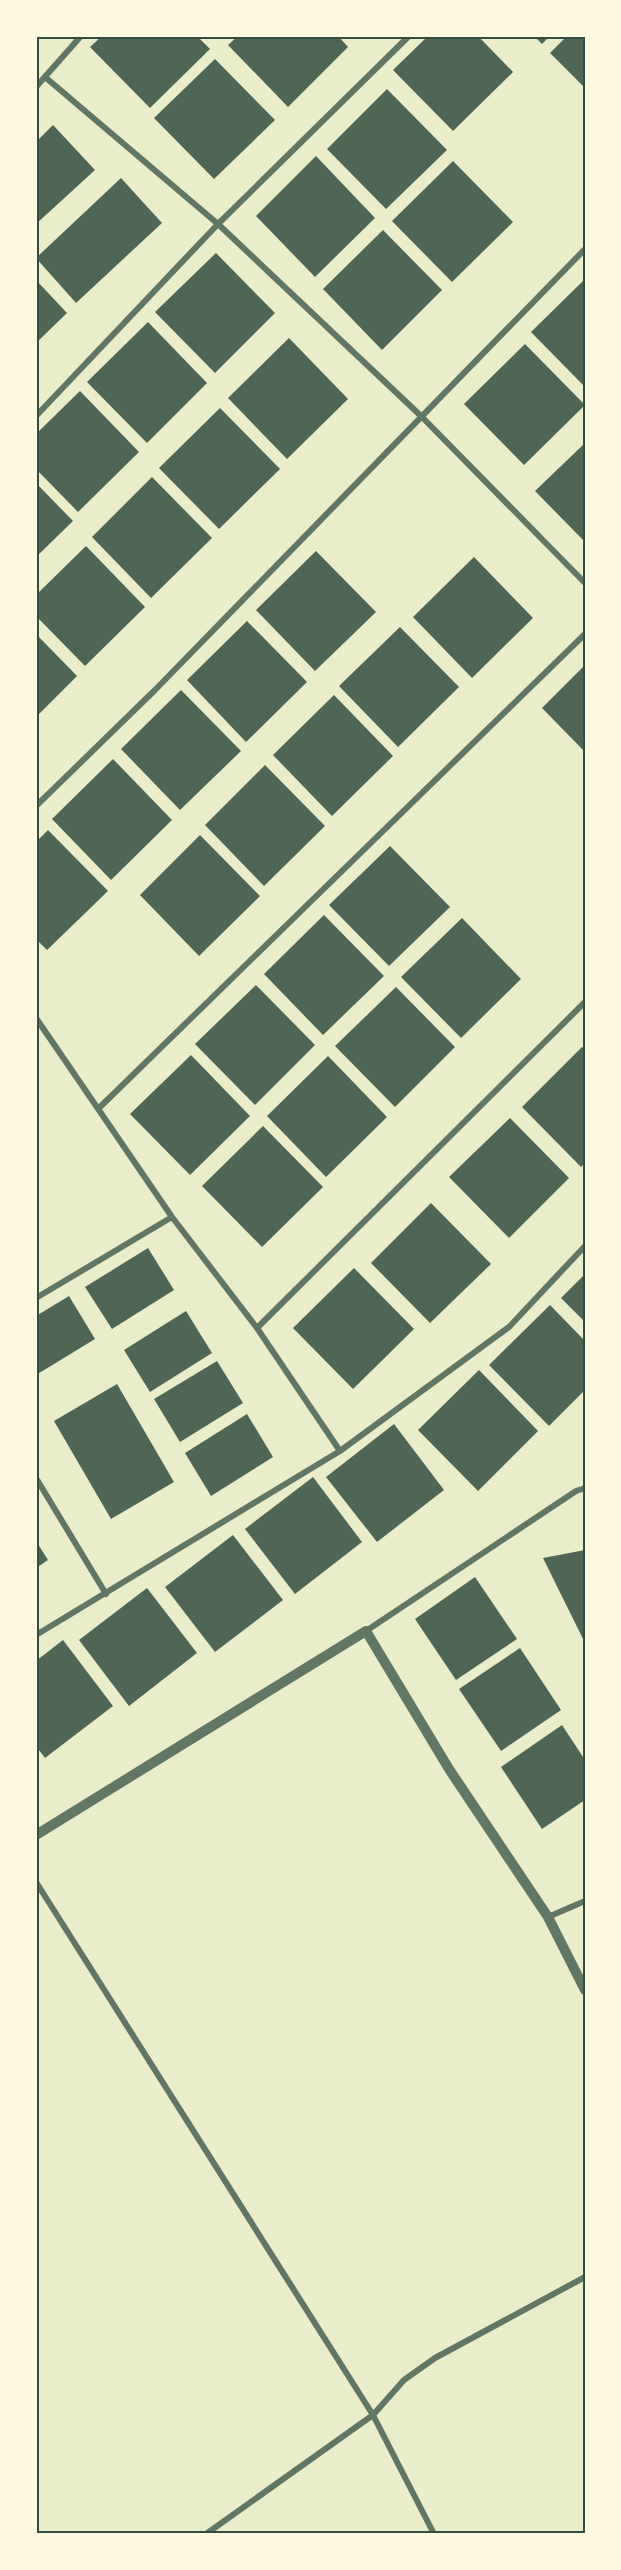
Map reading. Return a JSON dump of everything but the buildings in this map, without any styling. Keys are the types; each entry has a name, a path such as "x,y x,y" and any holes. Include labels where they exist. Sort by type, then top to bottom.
{"street":[{"path":"36,87 81,36"},
{"path":"36,416 218,224 409,36"},
{"path":"45,77 218,224 421,416 585,583"},
{"path":"36,806 155,690 585,249"},
{"path":"99,1108 585,634"},
{"path":"257,1328 585,1002"},
{"path":"36,1018 172,1217 257,1328 340,1451"},
{"path":"36,1298 172,1217"},
{"path":"36,1635 340,1451 509,1327 585,1246"},
{"path":"36,1478 106,1594"},
{"path":"36,1835 366,1631 576,1491 585,1488"},
{"path":"366,1631 449,1769 548,1917 585,1990"},
{"path":"36,1882 373,2415 434,2534"},
{"path":"548,1917 585,1901"},
{"path":"206,2534 373,2415 404,2380 435,2358 585,2277"}]}
